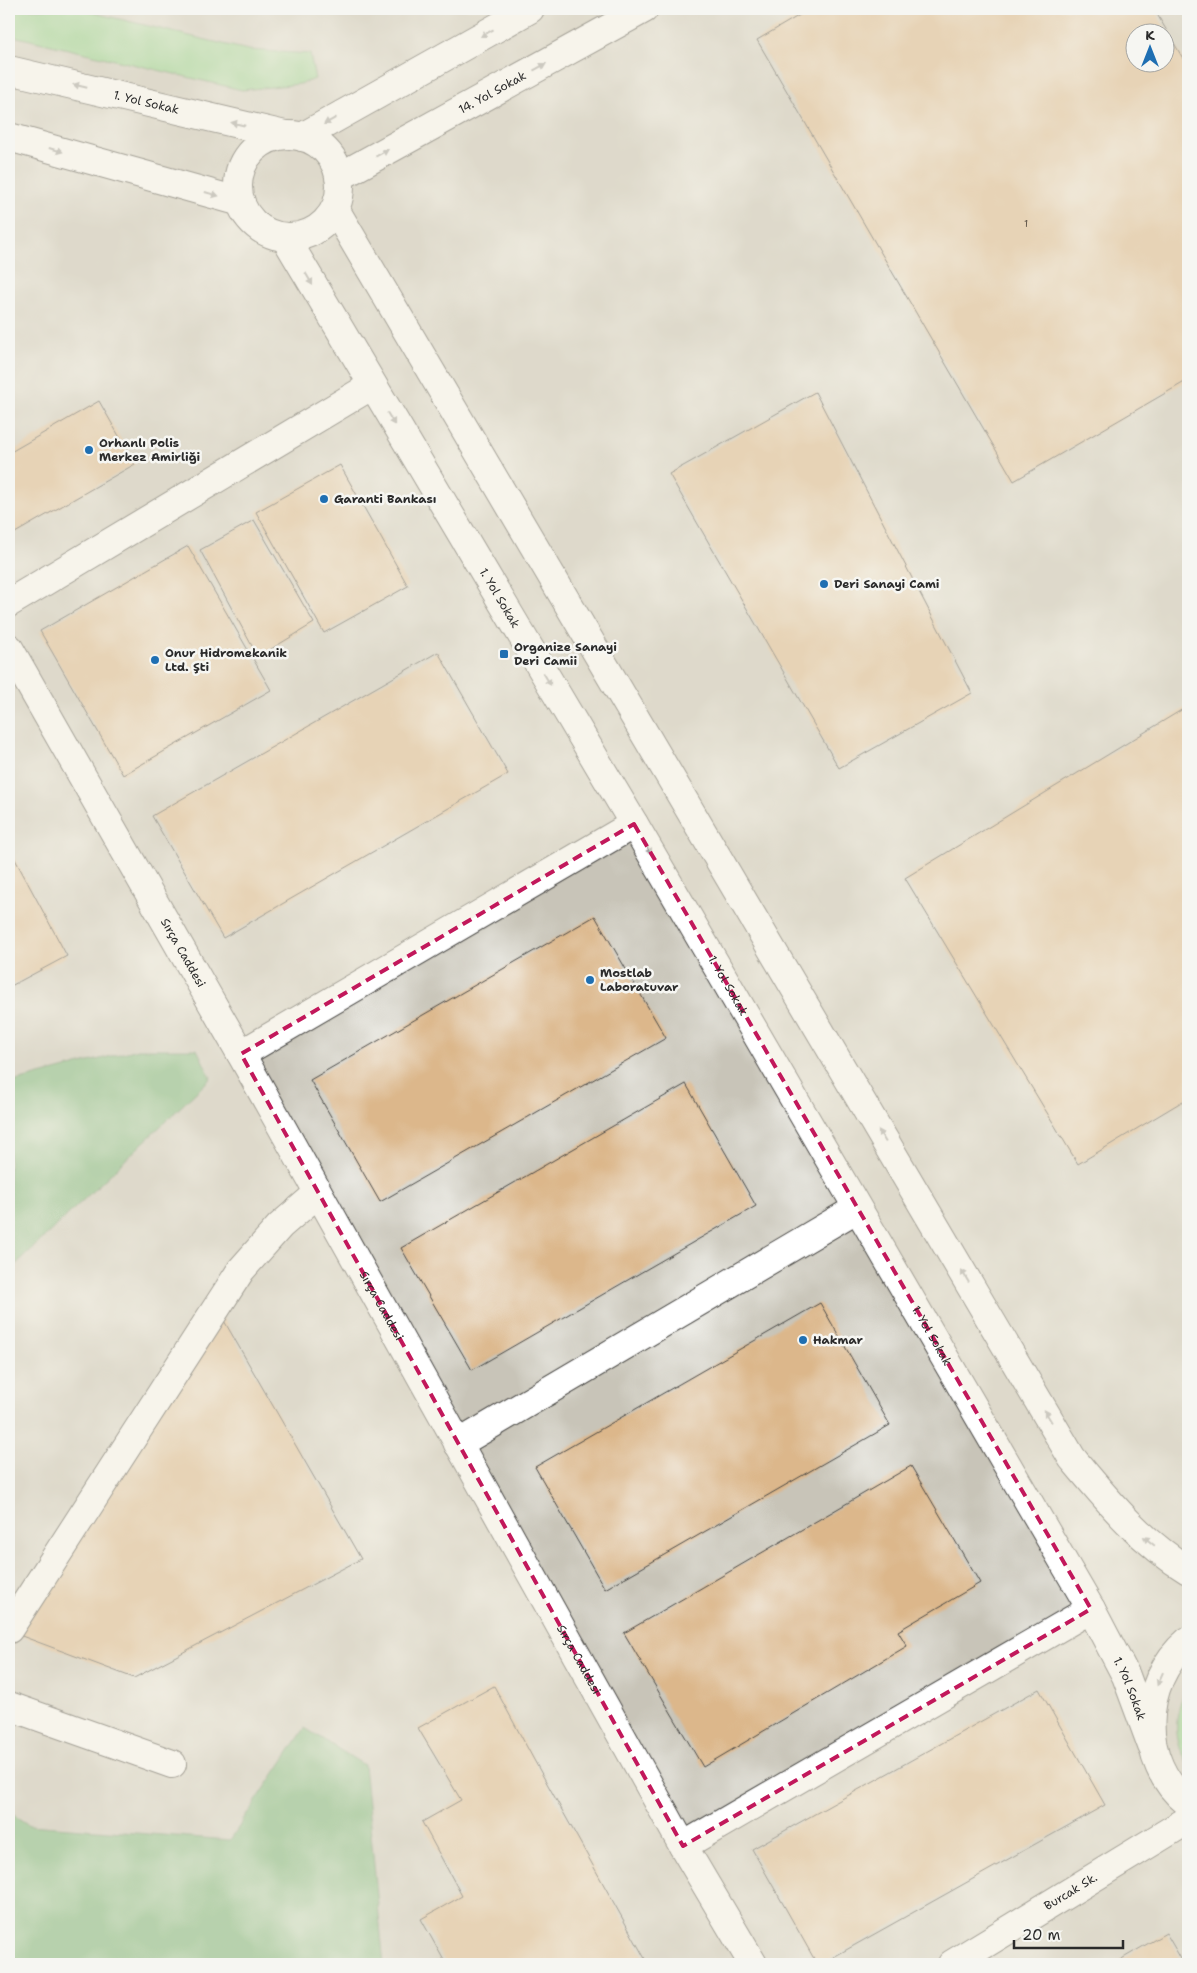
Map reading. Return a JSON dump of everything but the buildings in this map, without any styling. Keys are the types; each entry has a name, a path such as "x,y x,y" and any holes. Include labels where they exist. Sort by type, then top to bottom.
{"main road":[{"path":"339,177 340,193 334,209 326,221 314,231 300,236 285,237 270,234 257,226 247,216 240,202 238,186 240,171 246,158 257,147 270,139 294,136 530,9"},
{"name":"14. Yol Sokak","path":"339,177 644,9"},
{"name":"1. Yol Sokak","path":"9,70 294,136 316,143 327,152 339,177"},
{"path":"9,137 240,202"},
{"path":"334,209 1072,1458 1127,1523 1175,1562 1188,1570"},
{"name":"1. Yol Sokak","path":"285,237 371,386 634,824 856,1209 1091,1609 1126,1676 1162,1773 1178,1796 1188,1803"},
{"path":"9,603 371,386"},
{"name":"Sırça Caddesi","path":"9,648 16,677 240,1054 683,1846 753,1964"},
{"path":"240,1054 634,824"},
{"path":"9,1629 240,1270 280,1226 317,1194"},
{"path":"458,1444 856,1209"},
{"path":"683,1846 1091,1609"},
{"name":"1. Yol Sokak","path":"1152,1746 1150,1712 1158,1680 1176,1651 1188,1641"},
{"path":"9,1706 172,1764"},
{"name":"Burcak Sk.","path":"952,1964 1188,1820"}],"highlighted area":[{"path":"634,824 1091,1609 683,1846 241,1054"}],"shaded area":[{"path":"9,9 1188,9 1188,1964 9,1964"}],"green space":[{"path":"9,9 78,9 248,50 310,54 315,79 300,84 242,90 9,35"},
{"path":"138,1049 197,1049 211,1078 9,1271 9,1083"},
{"path":"1188,1684 1188,1764 1179,1744 1177,1724 1180,1704"},
{"path":"305,1728 364,1765 384,1964 9,1964 9,1812 29,1825 230,1840"}],"place":[{"name":"Orhanlı Polis Merkez Amirliği","path":"89,450"},
{"name":"Garanti Bankası","path":"324,499"},
{"name":"Deri Sanayi Cami","path":"824,584"},
{"name":"Organize Sanayi Deri Camii","path":"504,654"},
{"name":"Onur Hidromekanik Ltd. Şti","path":"155,660"},
{"name":"Mostlab Laboratuvar","path":"590,980"},
{"name":"Hakmar","path":"803,1340"}]}
